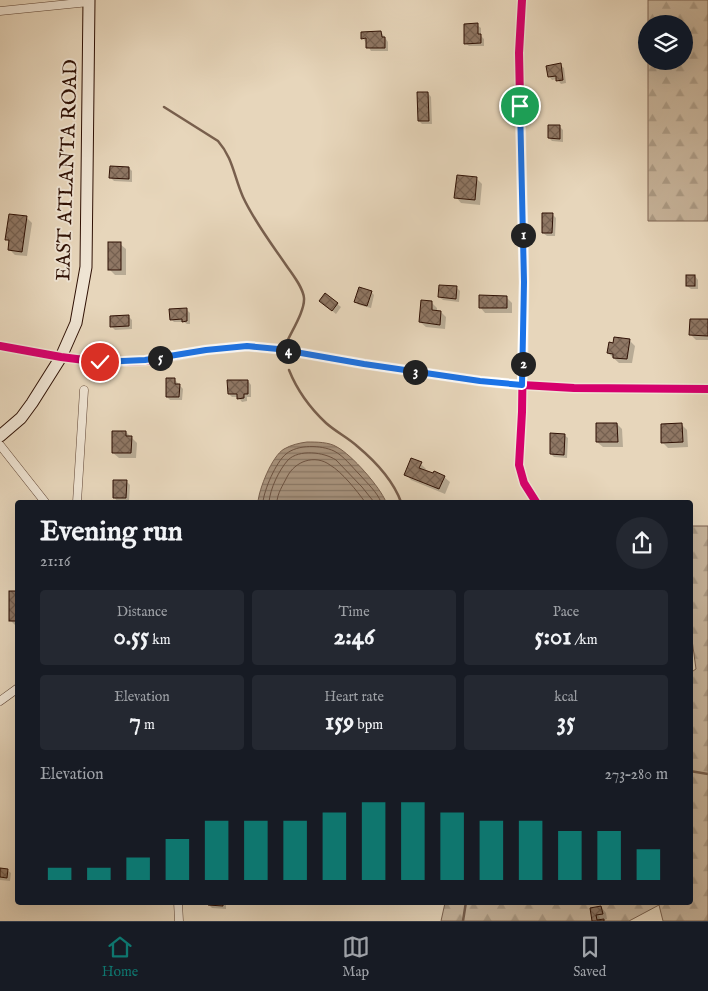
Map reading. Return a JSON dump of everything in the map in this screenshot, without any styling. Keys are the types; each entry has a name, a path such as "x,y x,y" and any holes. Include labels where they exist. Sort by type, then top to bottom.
{"street":[{"path":"522,0 519,53 524,282 520,465 524,483 535,500"},
{"path":"0,11 89,1"},
{"name":"EAST ATLANTA ROAD","path":"0,436 26,410 61,357 76,323 86,267 89,1"},
{"path":"0,346 100,362 145,360 206,350 247,346 278,349 480,381 522,385 574,388 708,389"},
{"path":"77,500 84,390"},
{"path":"0,444 43,500"},
{"path":"0,701 15,690"},
{"path":"178,905 179,921"}],"green space":[{"path":"648,0 708,0 708,221 648,221 648,70 693,70 693,15 648,15"},
{"path":"693,526 708,526 708,921 663,921 659,905 693,905 693,671 696,669 693,647"},
{"path":"445,905 659,905 629,921 441,921"}],"water":[{"path":"319,442 337,447 358,464 372,480 385,500 258,500 267,473 275,458 284,449 298,444"}],"building":[{"path":"478,23 478,34 481,34 481,43 464,44 464,24"},
{"path":"381,31 382,37 385,37 385,48 366,48 366,38 361,39 361,32"},
{"path":"561,63 563,80 556,81 556,76 548,77 546,66"},
{"path":"417,92 428,92 429,121 418,121"},
{"path":"548,125 560,125 560,139 548,138"},
{"path":"110,166 129,167 129,179 109,178"},
{"path":"457,175 477,177 475,200 454,198"},
{"path":"542,213 553,213 552,233 542,233"},
{"path":"9,214 27,216 22,252 8,250 9,240 5,240"},
{"path":"108,242 121,242 121,270 108,270"},
{"path":"686,275 695,275 695,286 686,286"},
{"path":"439,285 457,286 456,299 438,297"},
{"path":"359,287 372,291 367,306 354,302"},
{"path":"325,293 338,303 332,311 319,301"},
{"path":"479,295 507,296 507,308 479,308"},
{"path":"421,300 432,301 432,310 441,311 440,325 419,322"},
{"path":"187,308 187,321 182,322 182,319 170,320 169,309"},
{"path":"129,315 129,326 110,327 110,316"},
{"path":"690,319 708,319 708,336 689,335"},
{"path":"614,337 630,339 627,359 613,358 613,354 607,353 609,342 613,343"},
{"path":"166,378 175,378 175,384 180,384 179,397 166,397"},
{"path":"227,380 248,380 248,394 244,394 244,398 237,399 237,394 228,394"},
{"path":"596,423 617,423 618,442 596,442"},
{"path":"682,423 683,442 661,443 661,424"},
{"path":"112,431 126,431 126,436 132,436 131,453 112,453"},
{"path":"550,433 565,434 564,455 550,454"},
{"path":"411,458 422,462 419,468 433,473 434,471 445,476 439,489 404,475"},
{"path":"113,480 127,480 126,498 113,498"},
{"path":"9,591 15,591 15,621 9,621"},
{"path":"0,868 8,869 7,878 0,877"},
{"path":"601,906 603,914 596,915 597,920 604,919 604,921 592,921 590,908"}],"waterway":[{"path":"164,107 218,141 223,147 247,206 299,285 304,303 286,344"},
{"path":"289,370 300,392 315,411 326,423 364,452 377,465 393,486 400,500"},
{"path":"693,772 708,774"},
{"path":"463,921 466,905"}],"cycle path":[{"path":"522,0 519,53 524,282 522,412 519,465 524,483 535,500"},
{"path":"0,346 100,362 145,361 206,350 247,346 278,349 480,381 522,385 574,388 708,389"}],"route":[{"path":"100,362 145,360 206,350 247,346 278,349 480,381 522,385 524,282 520,106"}]}
